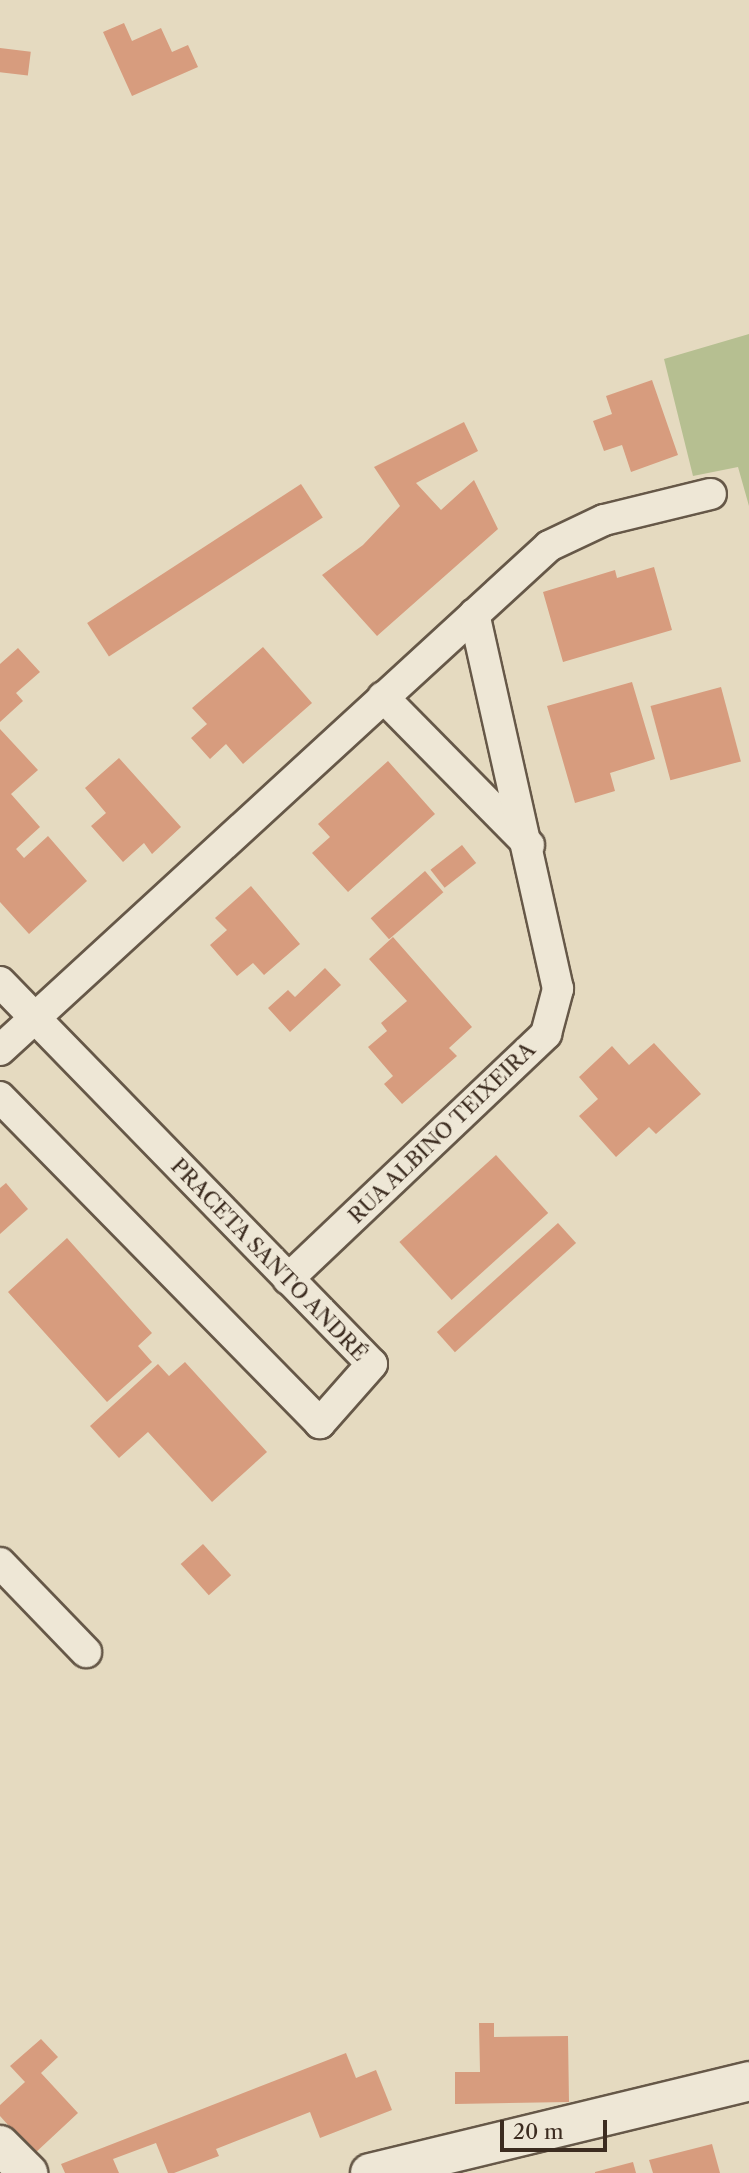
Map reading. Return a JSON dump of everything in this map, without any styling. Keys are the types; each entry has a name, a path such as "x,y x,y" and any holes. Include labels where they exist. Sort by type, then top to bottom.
{"street":[{"path":"0,1051 549,546 604,520 711,494"},
{"name":"RUA ALBINO TEIXEIRA","path":"288,1279 546,1034 558,989 529,845 474,614"},
{"path":"383,697 529,845"},
{"name":"PRACETA SANTO ANDRÉ","path":"0,982 33,1019 372,1364 320,1423 0,1097"},
{"path":"0,1563 86,1652"},
{"path":"370,2173 749,2081"},
{"path":"0,2145 28,2173"}],"green space":[{"path":"749,334 749,506 738,467 693,476 664,359"}],"building":[{"path":"124,23 132,41 161,28 172,52 188,45 198,67 132,96 103,32"},
{"path":"0,48 31,52 28,76 0,72"},
{"path":"652,380 678,455 631,472 622,445 604,451 593,421 612,414 606,396"},
{"path":"464,422 478,451 416,483 441,510 474,480 498,529 377,636 322,575 363,545 400,506 374,467"},
{"path":"301,484 323,518 109,656 87,623"},
{"path":"654,567 672,630 563,662 543,592 615,570 617,578"},
{"path":"263,647 312,703 243,764 226,744 210,759 191,738 207,724 192,708"},
{"path":"18,648 40,672 16,693 23,701 0,722 0,664"},
{"path":"632,682 655,759 610,773 615,791 575,803 547,706"},
{"path":"721,687 741,761 670,780 650,706"},
{"path":"0,729 38,770 11,794 40,827 16,849 24,858 48,836 87,881 29,934 0,902"},
{"path":"119,758 181,827 152,854 144,843 123,862 91,826 106,813 85,788"},
{"path":"388,761 435,814 348,892 312,853 330,837 318,824"},
{"path":"462,845 476,863 445,888 430,870"},
{"path":"425,871 443,892 389,939 371,918"},
{"path":"251,886 300,944 264,975 253,963 237,976 210,945 227,930 215,918"},
{"path":"393,937 472,1027 449,1048 457,1056 402,1104 384,1084 393,1076 368,1047 387,1031 381,1023 407,1001 369,959"},
{"path":"325,968 341,985 290,1032 268,1008 288,990 295,997"},
{"path":"654,1043 701,1094 656,1134 649,1127 616,1157 579,1116 598,1099 579,1077 612,1046 629,1065"},
{"path":"496,1155 548,1213 452,1300 399,1242"},
{"path":"6,1183 28,1209 0,1234 0,1188"},
{"path":"558,1223 576,1243 455,1352 437,1332"},
{"path":"67,1238 152,1333 138,1346 152,1362 107,1402 8,1292"},
{"path":"185,1362 267,1452 212,1502 148,1432 119,1458 90,1426 158,1364 169,1376"},
{"path":"203,1544 231,1575 209,1595 181,1564"},
{"path":"479,2023 494,2023 494,2037 568,2036 569,2102 455,2104 455,2072 480,2072"},
{"path":"41,2039 58,2057 41,2073 78,2113 34,2154 0,2116 0,2105 25,2082 10,2066"},
{"path":"346,2053 356,2078 376,2070 392,2110 320,2138 310,2112 216,2149 219,2156 174,2173 168,2173 156,2143 113,2159 119,2173 65,2173 61,2164"},
{"path":"712,2144 720,2173 653,2173 649,2160"},
{"path":"633,2162 636,2173 595,2173 595,2172"}]}
